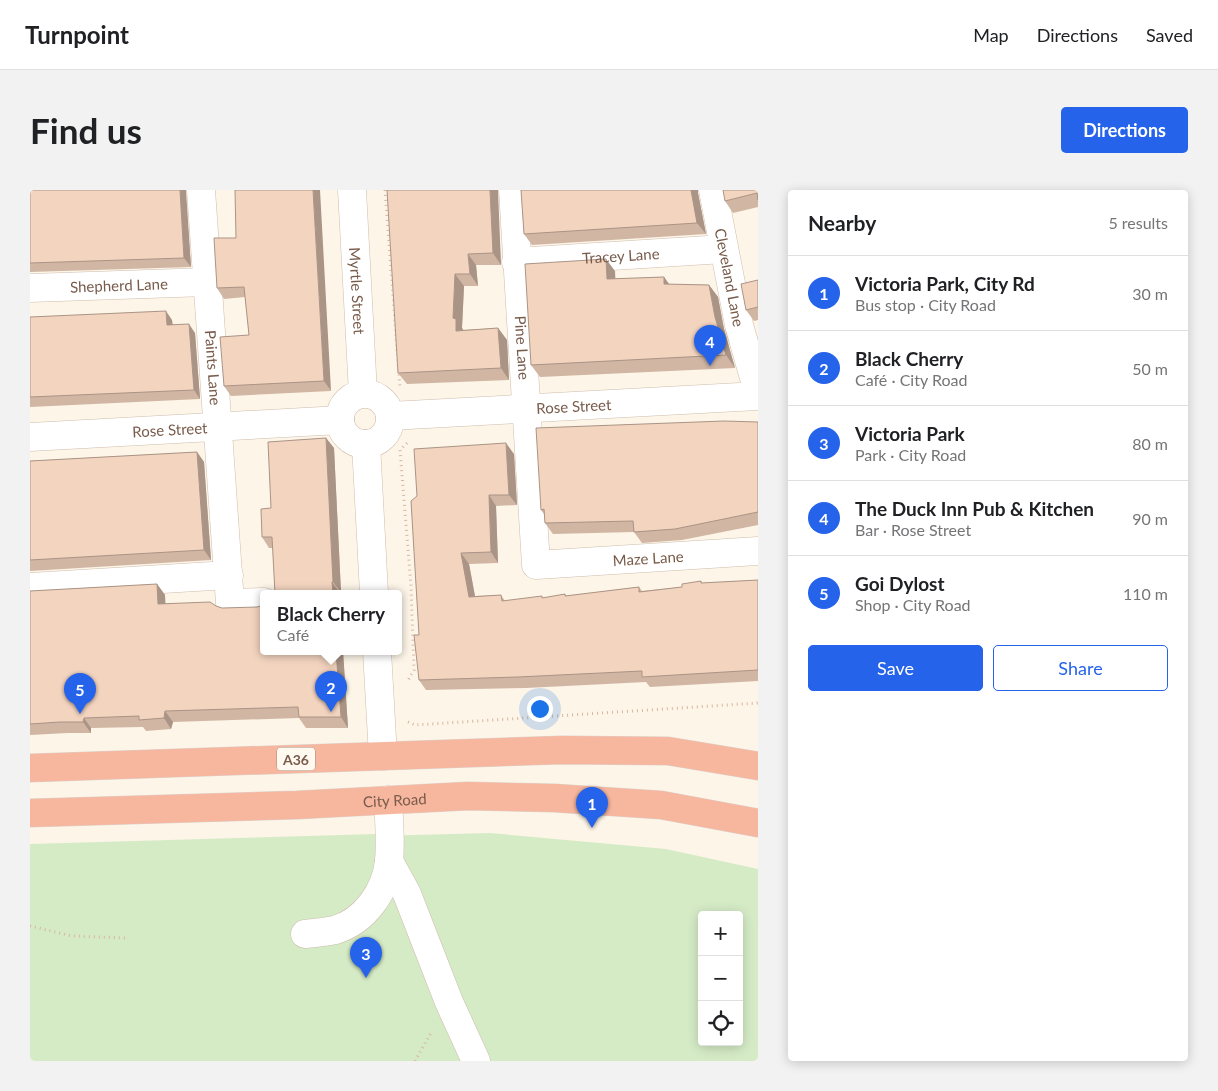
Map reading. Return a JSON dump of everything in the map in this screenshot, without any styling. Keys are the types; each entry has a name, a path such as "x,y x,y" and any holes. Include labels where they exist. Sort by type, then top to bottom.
{"highway":[{"name":"A36","path":"30,768 562,750 668,751 758,766"},
{"name":"City Road","path":"30,813 287,806 468,796 554,798 661,806 758,823"}],"street":[{"name":"Paints Lane","path":"201,190 230,602 260,602"},
{"name":"Myrtle Street","path":"352,190 364,393"},
{"name":"Pine Lane","path":"513,190 536,565"},
{"name":"Cleveland Lane","path":"713,190 739,325 758,392"},
{"name":"Tracey Lane","path":"516,262 724,249"},
{"name":"Shepherd Lane","path":"30,288 207,282"},
{"path":"364,393 371,394 384,402 390,416 386,432 381,438 366,444 351,439 345,434 340,420 344,405 349,399 364,393"},
{"name":"Rose Street","path":"390,416 758,396"},
{"name":"Rose Street","path":"30,437 340,420"},
{"path":"366,444 374,590"},
{"name":"Maze Lane","path":"536,565 758,551"},
{"path":"30,587 229,575"},
{"path":"377,655 383,756"},
{"path":"305,934 337,929 360,916 380,893 389,861 388,800"},
{"path":"389,861 406,894 449,1002 476,1061"}],"path":[{"path":"402,473 411,586 414,670 406,685"},
{"path":"404,720 415,726 758,703"},
{"path":"30,926 72,936 126,938"}],"green space":[{"path":"490,833 666,849 758,869 758,1061 30,1061 30,844 376,834 376,836"}],"building":[{"path":"30,190 180,190 184,258 30,263"},
{"path":"235,190 313,190 324,381 224,386 220,337 249,335 244,287 217,288 214,238 236,238"},
{"path":"387,190 490,190 493,253 468,254 470,274 455,274 453,318 456,319 456,331 498,328 501,368 398,373"},
{"path":"521,190 691,190 697,223 524,234"},
{"path":"723,190 758,190 758,200 757,193 725,201"},
{"path":"606,259 607,279 664,277 664,284 709,285 715,317 726,355 531,365 525,264"},
{"path":"758,280 758,307 746,310 741,284"},
{"path":"166,311 167,325 189,324 194,390 30,397 30,317"},
{"path":"724,421 758,422 758,512 675,529 634,532 633,521 545,523 544,509 541,510 536,428"},
{"path":"326,438 333,590 275,590 272,537 262,537 261,509 271,508 268,442"},
{"path":"506,443 509,495 489,495 491,552 461,553 469,597 501,595 502,601 639,587 639,592 682,587 682,584 701,581 701,583 758,580 758,670 642,677 642,671 419,680 414,635 419,635 411,501 417,496 414,449"},
{"path":"197,452 204,550 30,560 30,461"},
{"path":"157,584 158,604 210,602 222,608 260,606 260,655 336,655 341,717 299,717 298,707 165,711 164,718 139,720 139,716 84,718 83,722 30,724 30,591"}],"place":[{"name":"The Duck Inn Pub & Kitchen","path":"710,366"},
{"name":"Black Cherry","path":"331,712"},
{"name":"Goi Dylost","path":"80,714"},
{"name":"Victoria Park, City Rd","path":"592,828"},
{"name":"Victoria Park","path":"366,978"}]}
